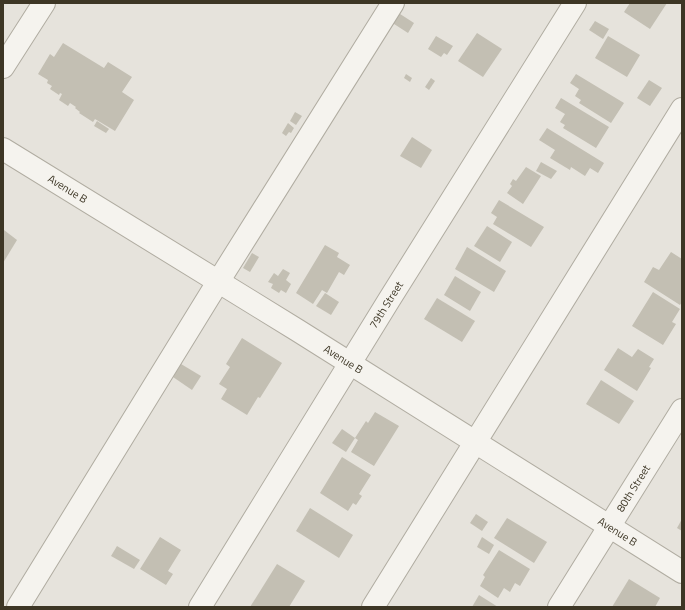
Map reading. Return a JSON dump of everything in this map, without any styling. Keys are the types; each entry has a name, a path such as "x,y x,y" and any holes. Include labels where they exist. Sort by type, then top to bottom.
{"street":[{"path":"3,67 44,3"},
{"path":"18,607 218,282 393,3"},
{"name":"79th Street","path":"200,607 575,3"},
{"path":"373,607 682,109"},
{"name":"Avenue B","path":"3,149 682,572"},
{"name":"80th Street","path":"559,607 682,410"}],"building":[{"path":"630,3 667,3 650,29 624,12"},
{"path":"397,12 414,23 408,33 391,22"},
{"path":"595,21 609,29 603,39 589,30"},
{"path":"477,33 502,49 483,77 458,61"},
{"path":"436,36 453,46 447,55 444,53 441,57 428,49"},
{"path":"608,36 640,55 627,77 595,58"},
{"path":"63,43 104,68 108,62 132,77 122,92 134,100 115,131 95,119 93,122 79,113 80,112 75,108 76,107 70,103 68,106 59,100 62,94 60,93 59,95 50,89 52,86 47,83 48,80 38,74 50,54 54,57"},
{"path":"406,74 412,78 410,82 404,78"},
{"path":"576,74 624,103 611,123 579,103 581,100 575,96 579,89 570,83"},
{"path":"431,78 435,81 429,90 425,87"},
{"path":"649,80 662,88 650,106 637,98"},
{"path":"561,98 609,127 596,148 563,128 565,125 560,122 565,114 555,108"},
{"path":"295,112 302,116 296,125 290,121"},
{"path":"97,121 109,129 106,133 94,126"},
{"path":"288,123 294,128 291,133 289,132 286,136 282,133"},
{"path":"547,128 604,163 598,173 590,168 585,176 571,167 570,170 550,158 555,150 539,140"},
{"path":"412,137 432,150 421,168 400,156"},
{"path":"541,162 557,171 551,179 536,171"},
{"path":"526,167 541,176 523,204 507,193 512,186 510,184 513,179 516,181"},
{"path":"499,200 544,227 531,247 493,224 497,217 491,213"},
{"path":"487,226 512,242 500,262 474,246"},
{"path":"4,230 17,240 3,263 3,232"},
{"path":"325,245 339,253 337,257 350,265 344,275 339,272 327,293 322,290 313,304 296,293"},
{"path":"467,247 506,271 494,292 455,269"},
{"path":"671,252 682,259 682,302 680,305 644,282 653,267 659,270"},
{"path":"252,253 259,257 250,272 243,268"},
{"path":"283,269 290,273 286,280 291,284 286,293 281,290 279,293 271,288 273,284 268,282 274,273 278,276"},
{"path":"455,276 481,292 470,311 444,295"},
{"path":"653,292 680,309 672,322 676,324 663,345 632,326"},
{"path":"325,293 339,302 331,315 316,306"},
{"path":"437,298 475,321 462,342 424,319"},
{"path":"242,338 282,363 260,398 258,397 247,415 221,399 227,389 219,384 230,367 226,364"},
{"path":"618,348 632,357 638,349 654,359 649,367 651,368 637,391 604,370"},
{"path":"181,364 201,376 192,390 173,377"},
{"path":"601,380 634,401 619,424 586,404"},
{"path":"375,412 399,426 374,466 351,452 358,440 355,438 366,421 368,423"},
{"path":"342,429 355,438 346,452 332,443"},
{"path":"342,457 371,475 359,494 362,496 356,505 353,503 348,511 320,493"},
{"path":"310,508 353,535 339,558 296,531"},
{"path":"476,514 488,522 482,531 470,523"},
{"path":"507,518 547,542 534,563 494,538"},
{"path":"682,519 682,531 677,528"},
{"path":"160,537 181,550 168,571 173,574 166,585 140,569"},
{"path":"482,537 494,545 489,554 477,547"},
{"path":"117,546 140,560 134,569 111,556"},
{"path":"499,550 530,569 520,586 515,583 510,592 504,588 498,598 480,586 485,577 483,575"},
{"path":"277,564 305,581 289,607 250,607"},
{"path":"629,579 660,598 655,607 612,607"},
{"path":"479,595 498,607 472,607"}]}
